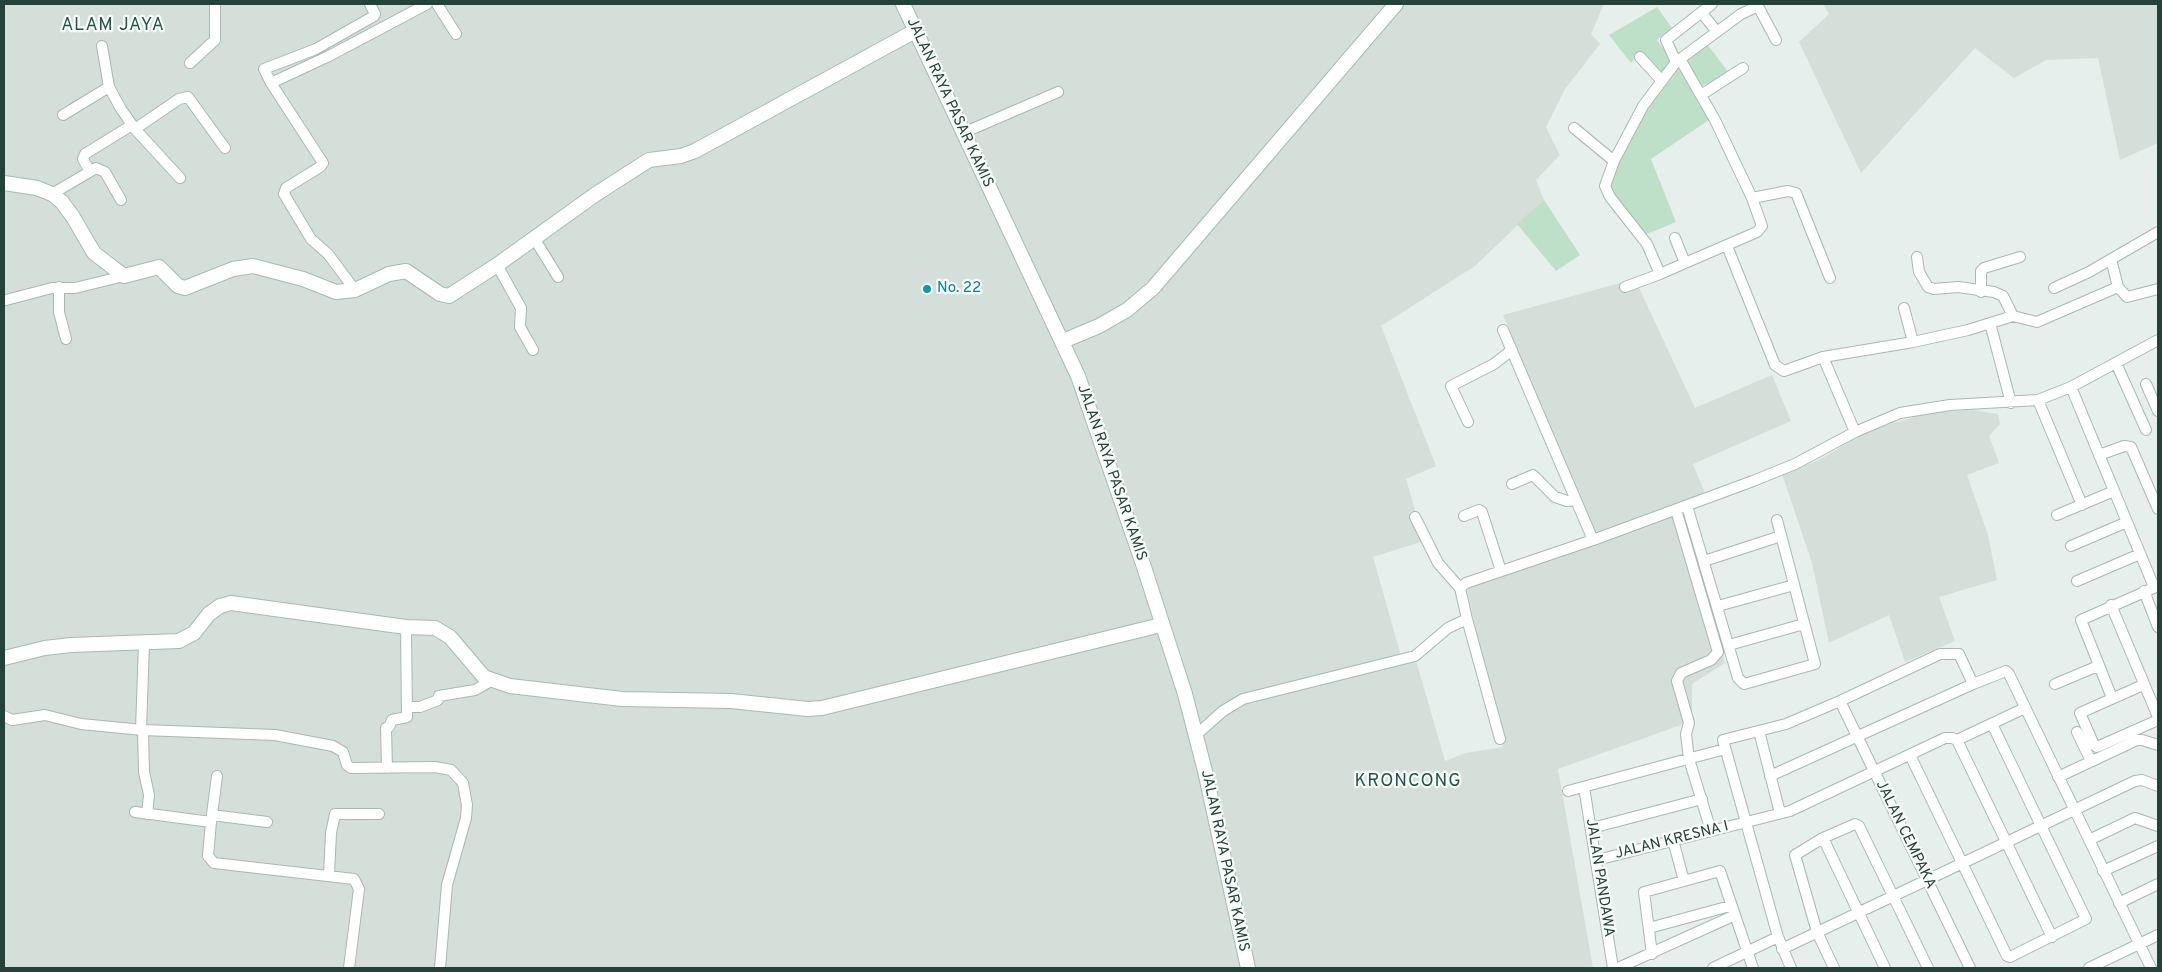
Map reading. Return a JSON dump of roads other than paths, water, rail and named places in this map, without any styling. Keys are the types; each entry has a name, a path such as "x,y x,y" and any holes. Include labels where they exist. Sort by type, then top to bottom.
{"street":[{"path":"190,63 215,40 215,4"},
{"path":"355,290 328,254 311,239 284,194 286,188 320,167 323,163 271,83 264,69 316,49 374,16 370,4"},
{"path":"271,83 329,56 428,4"},
{"path":"437,4 456,34"},
{"name":"JALAN RAYA PASAR KAMIS","path":"903,4 1078,376 1185,694 1196,735 1248,968"},
{"path":"1063,341 1099,326 1127,310 1153,288 1396,4"},
{"path":"1625,287 1727,246 1762,228 1752,198 1701,95 1666,40 1712,4"},
{"path":"1660,274 1647,244 1606,191 1605,182 1614,161 1643,106 1678,60 1741,14 1763,6 1776,40"},
{"path":"1702,13 1716,32"},
{"path":"6,300 59,287 75,288 159,268 178,286 185,288 233,269 253,266 303,280 336,292 355,290 389,274 406,271 440,294 449,296 497,265 596,194 649,160 681,156 695,151 915,31"},
{"path":"102,46 109,87 133,127 180,178"},
{"path":"1640,57 1662,81"},
{"path":"1701,95 1743,68"},
{"path":"64,115 109,87"},
{"path":"963,133 1058,92"},
{"path":"89,170 83,159 85,154 179,99 188,97 226,148"},
{"path":"1574,128 1614,161"},
{"path":"52,194 89,170 100,168 121,200"},
{"path":"4,183 37,188 52,194 62,202 73,216 94,253 124,276"},
{"path":"1752,198 1788,191 1796,193 1830,278"},
{"path":"2054,288 2158,232"},
{"path":"534,238 558,277"},
{"path":"1675,238 1685,264"},
{"path":"1727,246 1777,368 1784,371 1823,357 1913,342 2013,316 2036,322 2118,287"},
{"path":"1917,257 1919,272 1928,287 1934,289 1958,287 1981,292 1994,292 2003,296 2013,316"},
{"path":"1981,292 1981,271 1984,268 2020,257"},
{"path":"2111,259 2118,287 2130,298 2158,289"},
{"path":"497,265 521,308 520,327 533,350"},
{"path":"59,287 60,312 66,339"},
{"path":"1904,308 1913,342"},
{"path":"1990,323 2010,403"},
{"path":"1503,330 1593,540"},
{"path":"1460,588 1463,584 1676,510 1795,464 1855,432 1900,413 1927,408 2038,400 2071,388 2158,340"},
{"path":"1468,422 1451,386 1494,364 1512,350"},
{"path":"1823,357 1855,432"},
{"path":"2116,363 2146,430"},
{"path":"2146,384 2158,411"},
{"path":"2071,388 2140,554 2152,588 2158,627"},
{"path":"2038,400 2082,505"},
{"path":"2099,455 2124,446 2132,447 2158,509"},
{"path":"1512,484 1533,475 1555,497 1566,501 1576,500"},
{"path":"2057,515 2114,491"},
{"path":"1687,506 1740,682 1748,684 1815,664 1777,520"},
{"path":"1464,516 1479,510 1482,512 1501,571"},
{"path":"1676,510 1718,652 1711,660 1681,673 1677,678 1689,723 1686,734 1690,759 1711,831"},
{"path":"1415,517 1438,563 1460,588 1500,739"},
{"path":"2071,546 2126,522"},
{"path":"1704,562 1781,536"},
{"path":"2077,581 2140,554"},
{"path":"1718,606 1794,585"},
{"path":"2112,698 2081,620 2152,588"},
{"path":"4,658 59,646 172,642 184,639 194,633 209,614 225,604 231,604 406,627 435,628 450,637 477,670 491,680 510,686 622,699 732,701 808,710 1161,625"},
{"path":"2111,605 2144,684 2158,718 2096,747 2080,713 2144,684"},
{"path":"1196,735 1223,711 1243,699 1410,658 1421,652 1448,628 1467,619"},
{"path":"1729,645 1804,624"},
{"path":"387,768 386,728 389,727 392,720 407,717 406,627"},
{"path":"144,643 142,730 144,772 149,795 148,814"},
{"path":"1792,968 1782,949 1778,936 1723,740 1786,724 1940,654 1959,654 1973,684"},
{"path":"2056,684 2098,666"},
{"path":"1770,776 1973,684 2006,671 2151,968"},
{"path":"408,707 420,707 438,700 439,696 475,690 491,680"},
{"name":"JALAN CEMPAKA","path":"1840,701 1970,968"},
{"name":"JALAN KRESNA I","path":"1597,860 1790,811 1945,738 1957,740 2025,708"},
{"path":"4,716 12,720 44,715 65,722 142,730 248,733 285,737 324,743 339,749 351,768 445,767 456,773 466,792 466,818 447,884 440,968"},
{"path":"1910,755 2007,956 2052,937 2086,919 1992,724"},
{"path":"1759,731 1780,813"},
{"path":"2077,732 2091,761"},
{"path":"1957,740 2052,937"},
{"path":"2058,777 2137,740 2158,745"},
{"path":"1568,792 1725,749"},
{"path":"217,776 208,856 212,862 350,877 359,886 349,968"},
{"path":"1782,949 2138,780 2158,786"},
{"name":"JALAN PANDAWA","path":"1584,787 1613,968"},
{"path":"1592,828 1702,799"},
{"path":"135,812 267,822"},
{"path":"329,875 331,833 335,814 379,814"},
{"path":"2088,840 2135,818 2158,826"},
{"path":"1834,968 1817,932 1795,855 1823,838 1855,824 1860,826 1928,968"},
{"path":"1823,838 1885,968"},
{"path":"1673,840 1684,881"},
{"path":"2103,871 2158,846"},
{"path":"1652,954 1644,892 1720,872 1753,968"},
{"path":"2119,903 2158,884"},
{"path":"1650,928 1732,911"},
{"path":"1618,968 1652,954 1732,911"},
{"path":"2089,968 2158,935"},
{"path":"1713,968 1778,936"}],"place":[{"name":"No. 22","path":"927,289"}],"district":[{"name":"ALAM JAYA","path":"113,26"},
{"name":"KRONCONG","path":"1408,782"}]}
